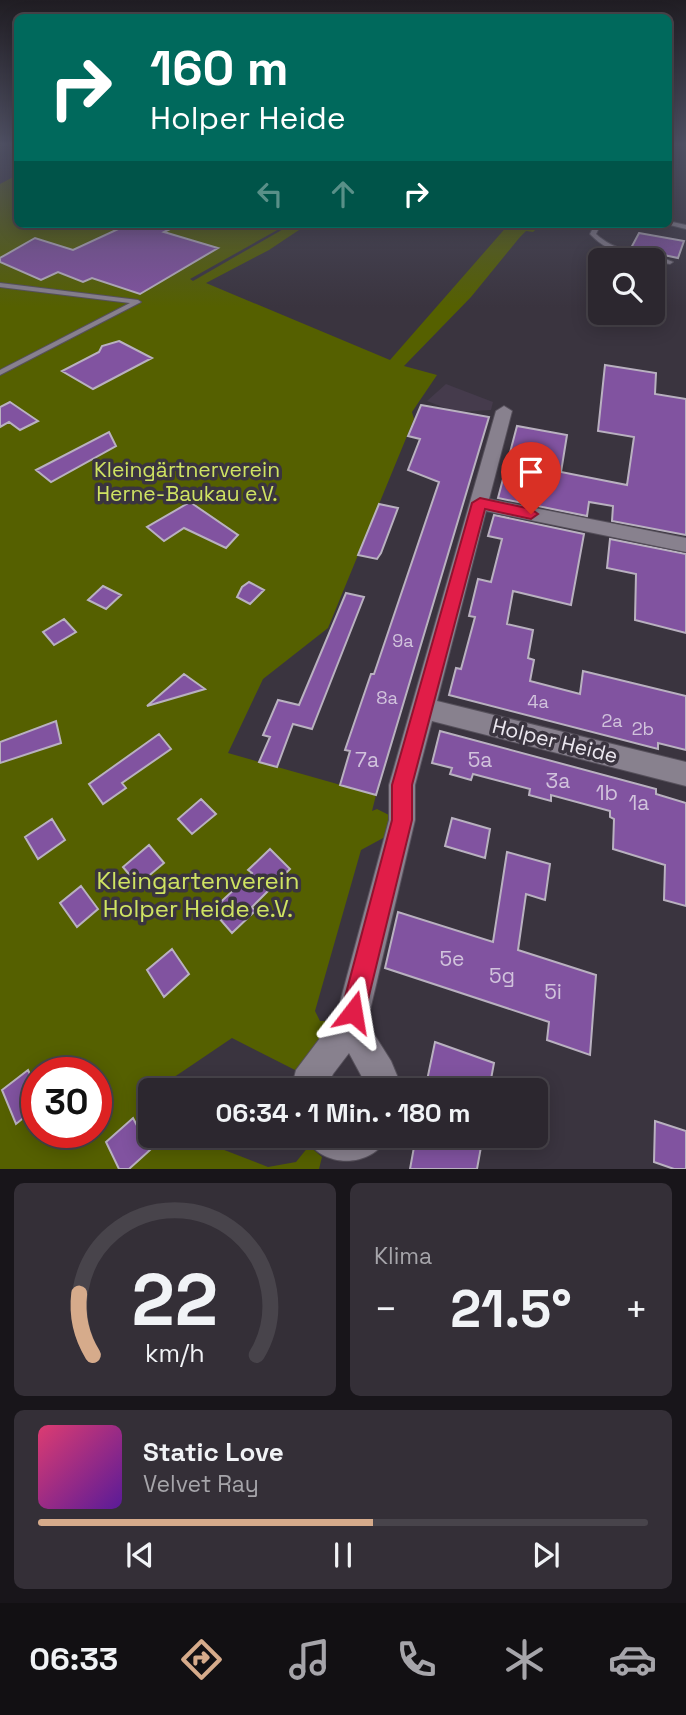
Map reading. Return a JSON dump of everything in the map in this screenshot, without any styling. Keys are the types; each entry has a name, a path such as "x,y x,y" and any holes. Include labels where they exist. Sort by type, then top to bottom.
{"street":[{"path":"311,1078 349,1026 402,820 402,785 504,411"},
{"path":"480,503 686,545"},
{"name":"Holper Heide","path":"423,708 686,774"},
{"path":"349,1026 363,1049 381,1070 383,1078"}],"lane":[{"path":"596,228 593,234 598,240 633,254 670,262"},
{"path":"0,285 138,302 0,373"}],"shaded area":[{"path":"446,384 493,402 491,410 455,412 427,401"}],"green space":[{"path":"0,199 14,199 14,228 281,228 190,279 193,281 285,228 302,228 269,250 206,283 390,360 506,228 538,228 533,232 526,231 520,237 471,297 404,366 437,375 412,412 414,419 328,628 263,679 228,753 376,795 372,811 377,809 391,816 385,837 361,850 315,1011 320,1021 334,1021 299,1072 232,1038 173,1078 138,1078 138,1148 219,1148 268,1167 296,1162 307,1148 311,1148 322,1157 319,1169 0,1169"}],"building":[{"path":"120,228 172,228 164,232 218,248 140,294 92,278 83,282 58,272 41,280 0,262 0,258 35,238 73,250"},
{"path":"639,233 684,241 678,258 665,255 665,248 631,248"},
{"path":"119,341 152,358 93,389 62,371 99,352 102,346"},
{"path":"605,365 656,373 655,394 686,399 686,535 612,521 613,506 589,502 587,516 498,498 517,426 567,435 561,472 627,485 634,437 598,431"},
{"path":"10,402 38,421 20,430 9,422 0,427 0,407"},
{"path":"421,405 489,417 376,795 340,785 350,751 345,750 371,674 374,674 439,482 408,470 420,439 408,436"},
{"path":"109,432 116,446 51,482 36,470"},
{"path":"190,502 238,535 226,548 184,528 164,541 147,527"},
{"path":"379,504 398,508 381,553 377,559 358,555"},
{"path":"494,515 584,534 571,605 513,591 507,624 533,630 528,658 534,660 530,681 580,694 583,671 686,696 686,750 658,743 658,749 449,695 456,668 461,669 475,617 469,616 478,579 491,582 502,539 488,536"},
{"path":"610,539 686,554 686,633 635,620 636,574 607,568"},
{"path":"249,582 264,590 250,604 237,597 242,587"},
{"path":"103,586 121,595 106,609 88,600"},
{"path":"346,593 364,597 312,729 293,724 277,767 259,762 270,737 263,735 278,700 299,705"},
{"path":"64,619 76,632 54,645 43,632"},
{"path":"184,674 205,689 147,706"},
{"path":"56,721 61,743 0,763 0,742"},
{"path":"440,731 656,789 656,794 686,803 686,906 664,900 665,865 613,849 614,819 610,817 610,811 551,795 551,801 529,795 530,789 473,774 471,780 450,774 452,768 432,763"},
{"path":"159,734 171,749 122,783 126,788 103,804 89,784"},
{"path":"201,799 216,814 192,834 178,819"},
{"path":"452,818 490,829 485,858 445,846"},
{"path":"52,819 65,840 38,859 25,837"},
{"path":"149,845 164,863 138,885 123,867"},
{"path":"270,849 290,869 252,907 255,911 232,933 212,910 252,873 248,870"},
{"path":"507,852 550,864 545,900 526,894 518,950 596,975 590,1055 547,1040 549,1022 385,968 398,912 493,942"},
{"path":"81,886 98,909 77,927 60,903"},
{"path":"172,949 189,974 164,997 147,970"},
{"path":"435,1042 494,1063 491,1078 428,1078"},
{"path":"21,1075 21,1120 16,1124 2,1090"},
{"path":"133,1118 138,1127 138,1148 150,1150 129,1169 119,1169 109,1148 112,1148 112,1137"},
{"path":"655,1121 686,1131 686,1169 674,1169 654,1162"},
{"path":"414,1148 481,1148 477,1169 410,1169"}],"route":[{"path":"353,1012 402,820 402,785 480,503 531,514"}],"park label":[{"name":"Kleingärtnerverein Herne-Baukau e.V.","path":"187,482"},
{"name":"Kleingartenverein Holper Heide e.V.","path":"198,895"}]}
